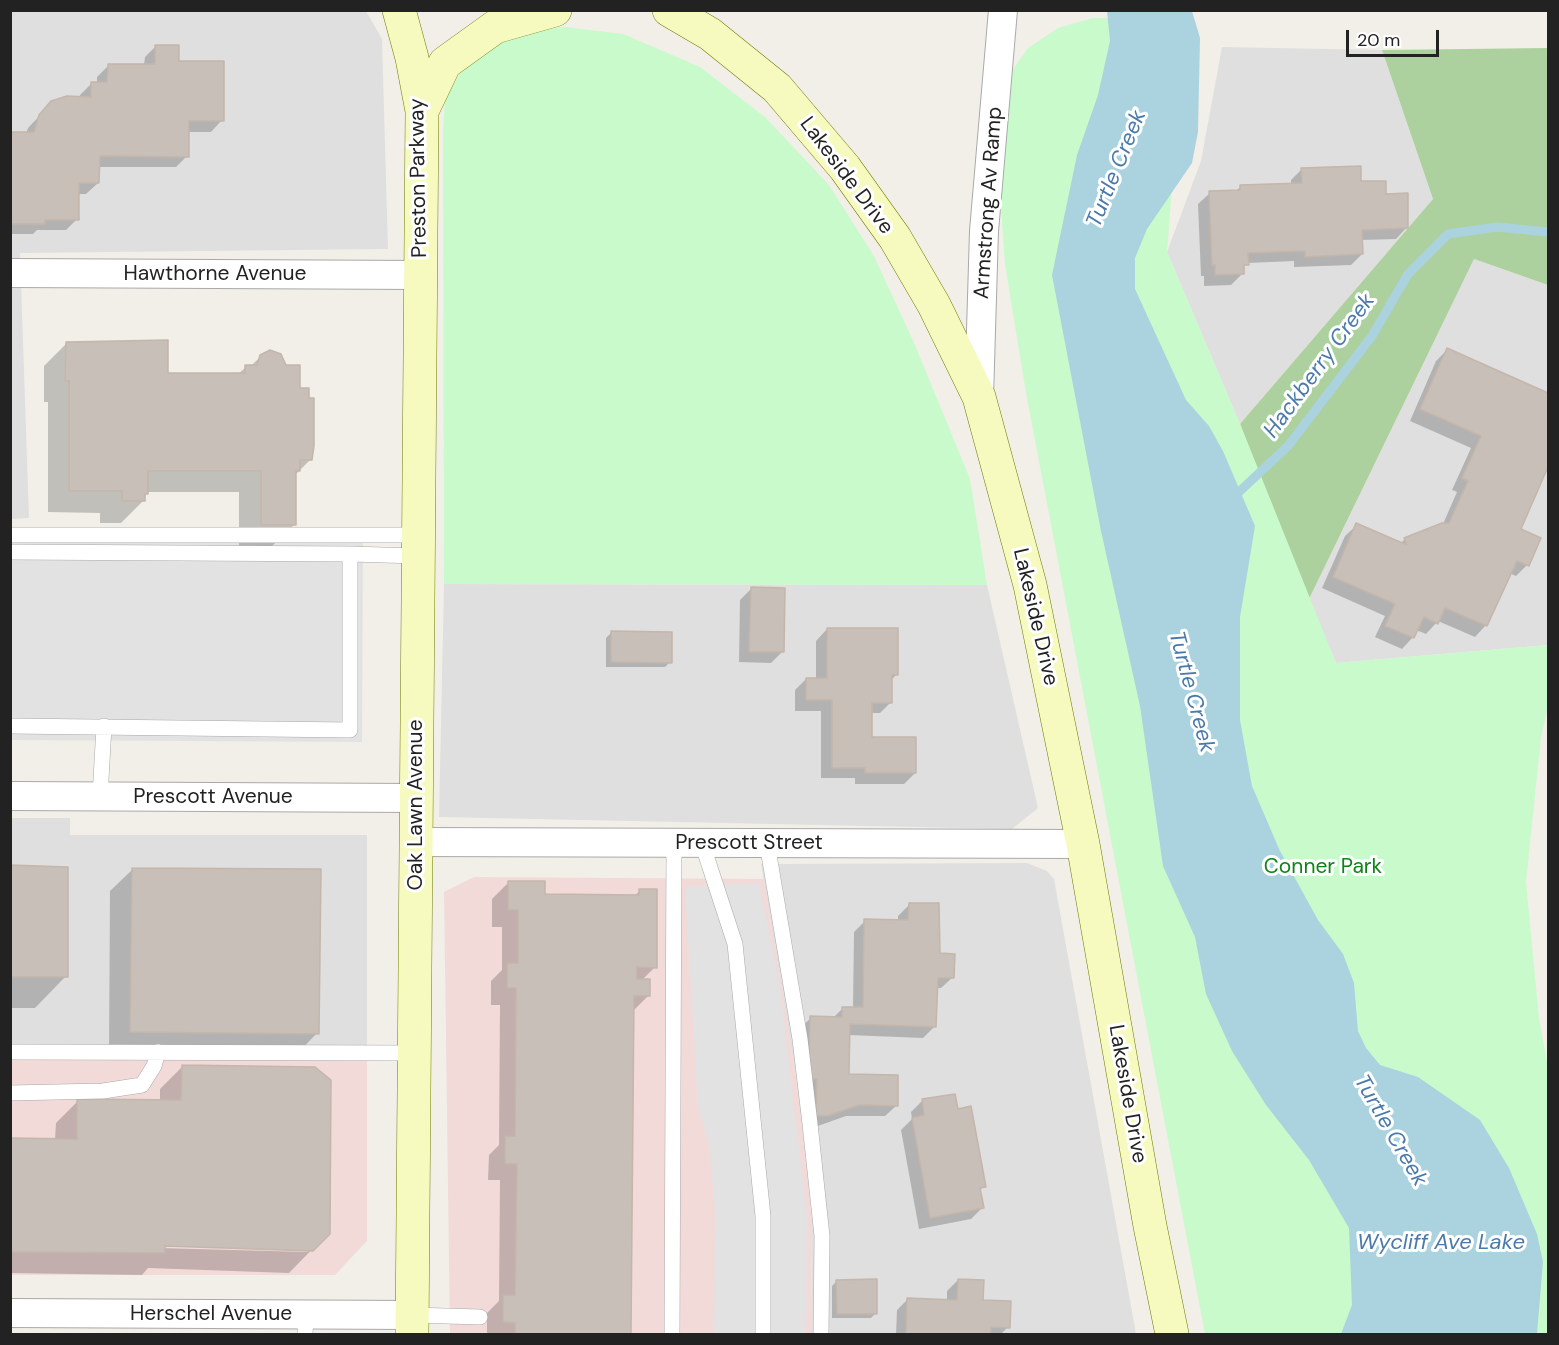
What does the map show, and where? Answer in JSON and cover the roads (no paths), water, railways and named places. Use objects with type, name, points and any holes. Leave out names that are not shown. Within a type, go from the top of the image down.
[{"type":"main road","name":"Preston Parkway","points":[[399,10],[412,58],[422,111],[420,275]]},
{"type":"main road","points":[[422,111],[445,63],[495,27],[555,10]]},
{"type":"main road","name":"Lakeside Drive","points":[[669,10],[710,34],[777,88],[845,168],[895,238],[934,305],[979,397],[1030,585],[1083,844],[1148,1215],[1172,1335]]},
{"type":"main road","name":"Oak Lawn Avenue","points":[[412,1325],[420,275]]},
{"type":"street","name":"Armstrong Av Ramp","points":[[979,397],[984,231],[1003,10]]},
{"type":"street","name":"Hawthorne Avenue","points":[[10,273],[420,275]]},
{"type":"street","name":"Prescott Avenue","points":[[10,796],[416,798]]},
{"type":"street","name":"Prescott Street","points":[[416,842],[1083,844]]},
{"type":"street","name":"Herschel Avenue","points":[[10,1313],[305,1325],[412,1325]]},
{"type":"lane","points":[[10,535],[418,546]]},
{"type":"lane","points":[[10,552],[350,554],[418,546]]},
{"type":"lane","points":[[10,726],[350,730],[350,554]]},
{"type":"lane","points":[[100,797],[104,726]]},
{"type":"lane","points":[[672,1335],[674,843]]},
{"type":"lane","points":[[702,843],[735,944],[764,1216],[763,1335]]},
{"type":"lane","points":[[767,843],[800,1039],[822,1236],[821,1335]]},
{"type":"lane","points":[[10,1052],[414,1053]]},
{"type":"lane","points":[[10,1093],[103,1091],[142,1085],[154,1066],[158,1052]]},
{"type":"lane","points":[[412,1325],[480,1317]]},
{"type":"water","name":"Wycliff Ave Lake","points":[[1107,11],[1192,11],[1200,38],[1198,132],[1192,163],[1147,229],[1135,258],[1135,289],[1186,400],[1209,426],[1223,451],[1255,526],[1240,617],[1240,720],[1252,786],[1280,851],[1318,920],[1343,954],[1354,983],[1358,1031],[1366,1048],[1380,1065],[1418,1077],[1480,1120],[1509,1168],[1537,1234],[1543,1262],[1537,1334],[1341,1334],[1352,1305],[1349,1228],[1309,1160],[1266,1105],[1232,1051],[1206,994],[1195,937],[1163,866],[1140,706],[1101,531],[1052,275],[1077,155],[1098,95],[1110,41]]},
{"type":"waterway","name":"Hackberry Creek","points":[[1230,496],[1240,491],[1288,446],[1372,336],[1408,274],[1448,234],[1497,227],[1548,232]]},
{"type":"water label","name":"Turtle Creek","points":[[1117,169]]},
{"type":"water label","name":"Turtle Creek","points":[[1191,692]]},
{"type":"water label","name":"Turtle Creek","points":[[1390,1131]]},
{"type":"park label","name":"Conner Park","points":[[1323,867]]}]
